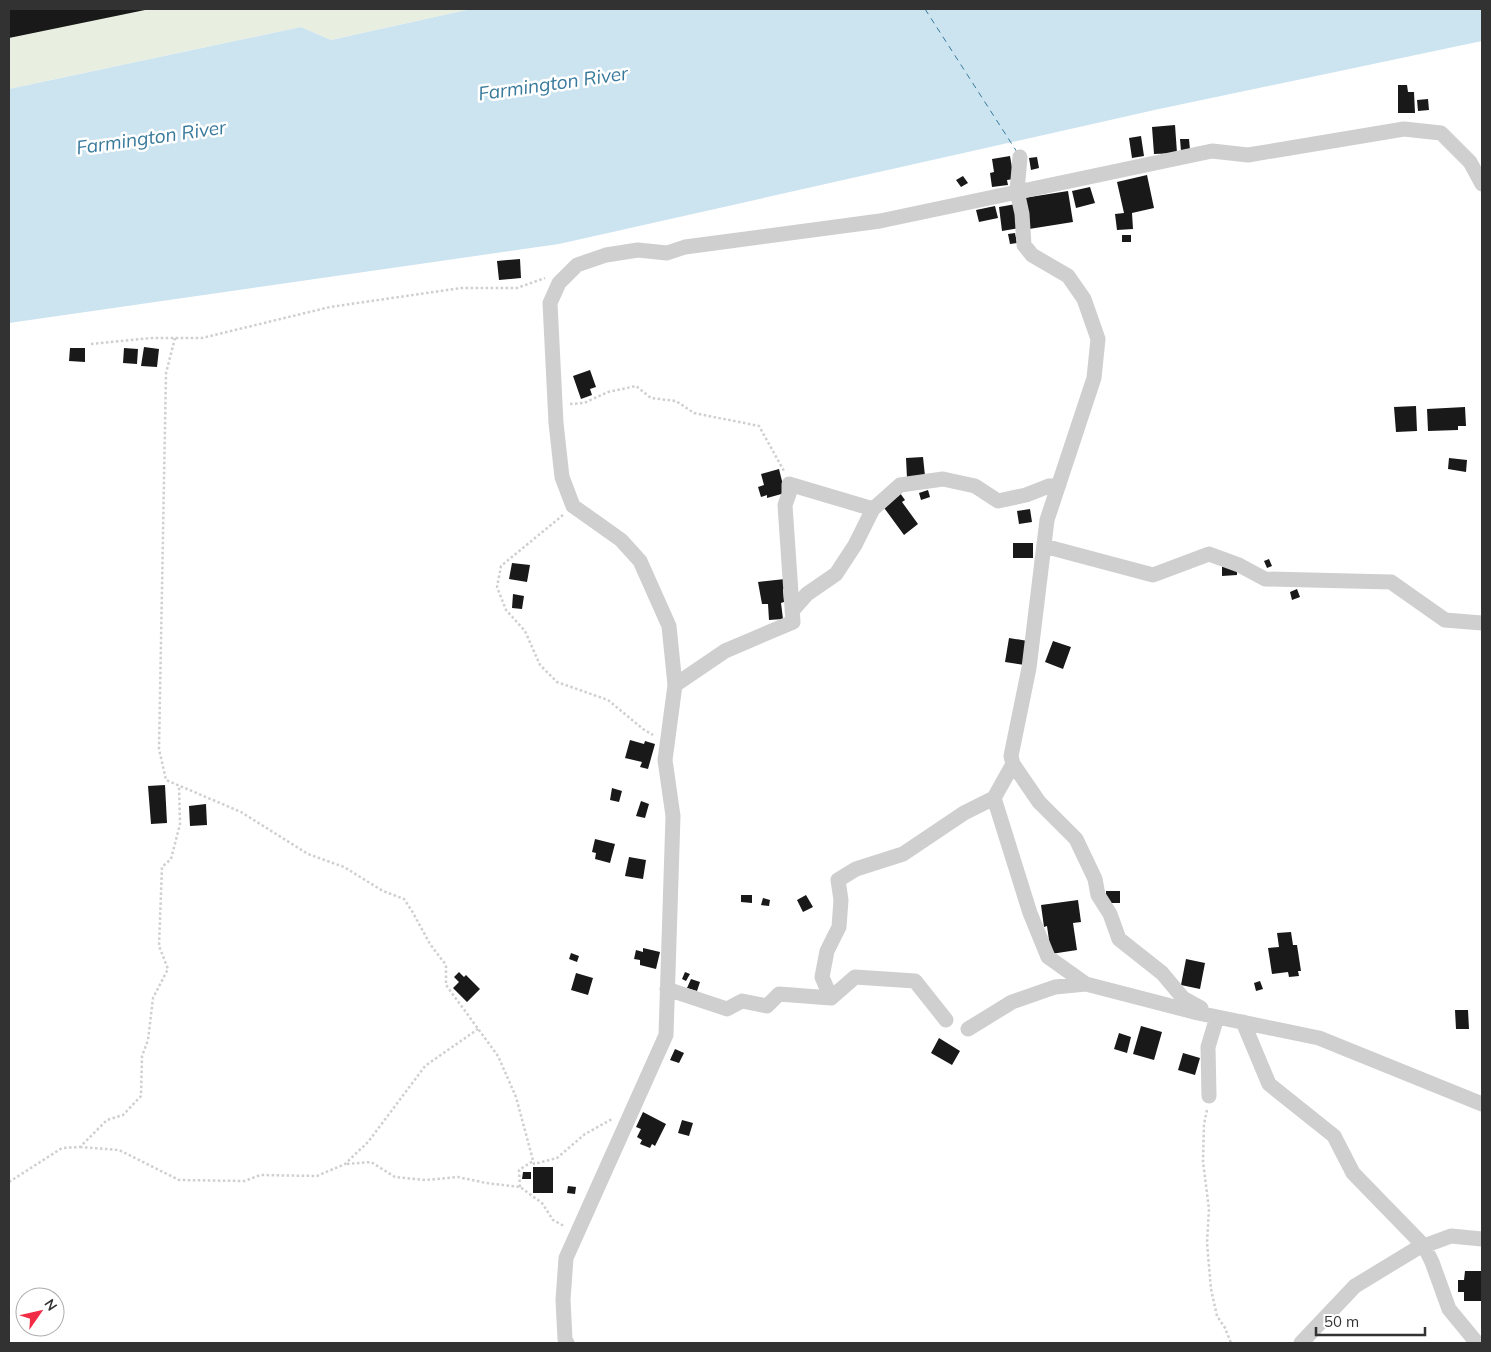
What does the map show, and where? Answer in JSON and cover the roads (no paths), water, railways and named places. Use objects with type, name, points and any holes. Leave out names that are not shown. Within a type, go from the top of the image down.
[{"type":"street","points":[[567,1343],[565,1339],[563,1300],[566,1258],[666,1035],[673,816],[664,760],[675,685],[669,626],[640,561],[621,540],[573,506],[562,477],[555,406],[550,303],[559,283],[577,265],[606,255],[638,250],[667,253],[685,247],[880,221],[1212,151],[1248,155],[1404,129],[1441,133],[1470,162],[1482,184]]},
{"type":"street","points":[[1020,157],[1017,191],[1022,214],[1024,245],[1032,255],[1068,276],[1084,299],[1098,339],[1094,378],[1047,520],[1029,668],[1011,756],[1013,764],[1039,802],[1076,839],[1095,879],[1098,895],[1110,914],[1119,939],[1162,973],[1183,998],[1214,1016]]},
{"type":"street","points":[[792,611],[807,594],[836,574],[856,545],[873,509],[900,485],[943,478],[975,486],[998,501],[1026,495],[1049,486],[1059,485]]},
{"type":"street","points":[[675,685],[725,651],[793,622],[784,504],[789,494],[789,484],[873,509]]},
{"type":"street","points":[[1044,546],[1154,575],[1209,554],[1239,565],[1265,579],[1391,582],[1445,620],[1482,623]]},
{"type":"street","points":[[831,998],[822,978],[827,951],[839,927],[841,900],[838,880],[856,869],[903,854],[964,813],[994,798],[1013,764]]},
{"type":"street","points":[[994,798],[1030,913],[1048,957],[1086,984]]},
{"type":"street","points":[[668,988],[727,1009],[742,1001],[766,1006],[779,994],[831,998],[855,977],[915,981],[946,1020]]},
{"type":"street","points":[[968,1029],[1012,1002],[1055,987],[1086,984],[1214,1016],[1319,1038],[1482,1104]]},
{"type":"street","points":[[1209,1096],[1208,1048],[1214,1016]]},
{"type":"street","points":[[1243,1022],[1269,1084],[1334,1136],[1352,1173],[1424,1246],[1432,1262],[1449,1309],[1477,1343]]},
{"type":"street","points":[[1301,1343],[1355,1286],[1416,1249],[1451,1236],[1482,1239]]},
{"type":"water","name":"Farmington River","points":[[471,9],[1482,9],[1482,41],[1159,109],[559,244],[9,323],[9,89],[301,27],[331,40]]}]
